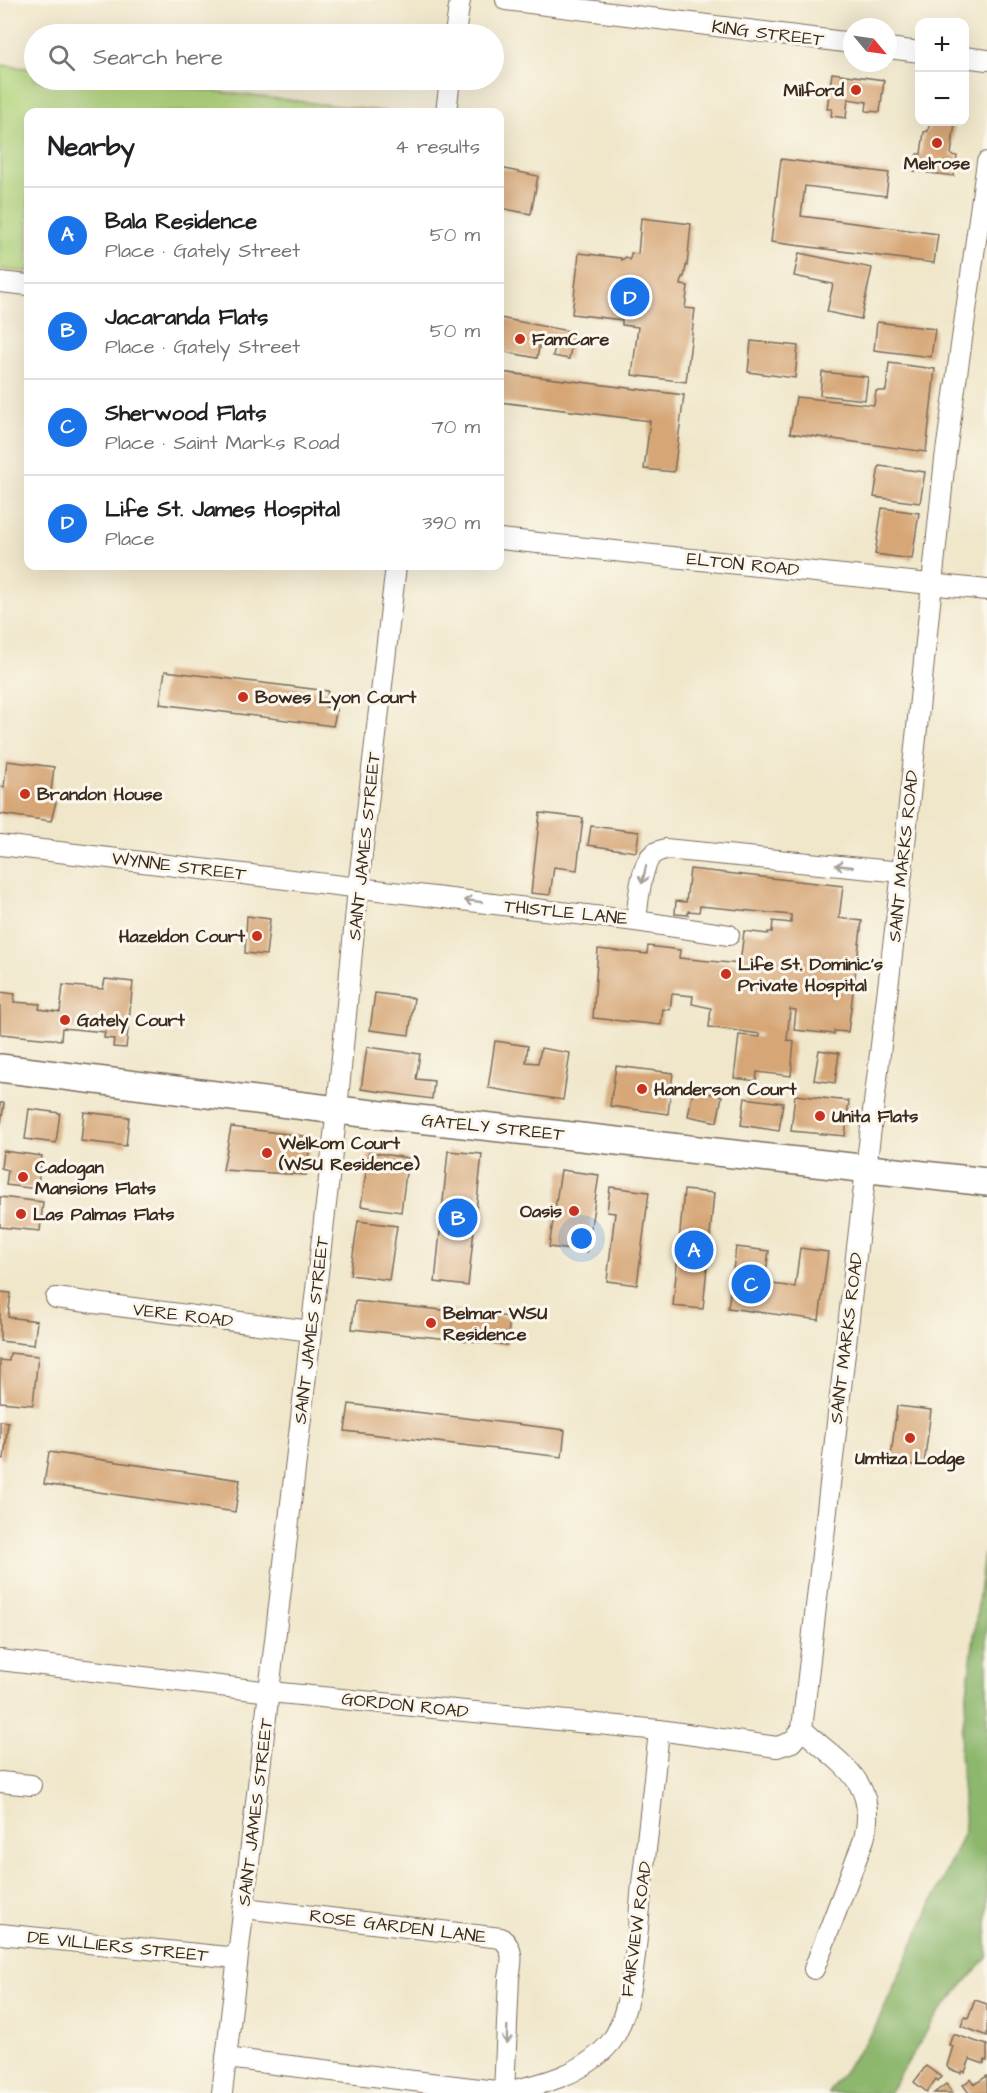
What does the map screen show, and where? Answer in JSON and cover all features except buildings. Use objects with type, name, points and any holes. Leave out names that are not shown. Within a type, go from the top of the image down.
[{"type":"street","points":[[456,24],[460,0]]},
{"type":"street","name":"KING STREET","points":[[506,0],[843,42]]},
{"type":"street","points":[[897,49],[915,51]]},
{"type":"street","points":[[969,58],[987,60]]},
{"type":"street","points":[[446,108],[449,90]]},
{"type":"street","name":"SAINT MARKS ROAD","points":[[802,1729],[902,872],[945,459],[987,162]]},
{"type":"street","points":[[0,282],[24,285]]},
{"type":"street","name":"ELTON ROAD","points":[[504,539],[987,590]]},
{"type":"street","name":"SAINT JAMES STREET","points":[[222,2093],[337,1110],[358,888],[396,570]]},
{"type":"street","name":"WYNNE STREET","points":[[0,845],[358,888]]},
{"type":"street","name":"THISTLE LANE","points":[[358,888],[636,921],[644,870],[649,857],[665,849],[902,872]]},
{"type":"street","points":[[636,921],[729,935]]},
{"type":"street","name":"GATELY STREET","points":[[0,1068],[337,1110],[987,1182]]},
{"type":"street","name":"VERE ROAD","points":[[56,1298],[311,1331]]},
{"type":"street","name":"GORDON ROAD","points":[[0,1660],[270,1692],[659,1730],[777,1747],[792,1742],[802,1729]]},
{"type":"street","points":[[802,1729],[858,1781],[868,1808],[864,1839],[814,1969]]},
{"type":"street","name":"FAIRVIEW ROAD","points":[[226,2058],[504,2092],[541,2085],[564,2076],[599,2055],[617,2033],[632,1978],[659,1730]]},
{"type":"street","points":[[0,1782],[31,1785]]},
{"type":"street","name":"ROSE GARDEN LANE","points":[[244,1908],[501,1938],[508,1943],[512,1960],[509,1978],[504,2092]]},
{"type":"street","name":"DE VILLIERS STREET","points":[[0,1934],[237,1958]]},
{"type":"green space","points":[[0,65],[24,68],[24,90],[203,90],[355,108],[24,108],[24,272],[0,269]]},
{"type":"green space","points":[[984,1554],[987,1554],[987,1957],[936,2016],[889,2093],[828,2093],[874,2030],[965,1830],[960,1750]]},
{"type":"place","name":"Milford","points":[[856,90]]},
{"type":"place","name":"Melrose","points":[[937,143]]},
{"type":"place","name":"Life St. James Hospital","points":[[630,297]]},
{"type":"place","name":"FamCare","points":[[520,339]]},
{"type":"place","name":"Bowes Lyon Court","points":[[243,697]]},
{"type":"place","name":"Brandon House","points":[[25,794]]},
{"type":"place","name":"Hazeldon Court","points":[[257,936]]},
{"type":"place","name":"Life St. Dominic's Private Hospital","points":[[726,974]]},
{"type":"place","name":"Gately Court","points":[[65,1020]]},
{"type":"place","name":"Handerson Court","points":[[642,1089]]},
{"type":"place","name":"Unita Flats","points":[[820,1116]]},
{"type":"place","name":"Welkom Court (WSU Residence)","points":[[267,1153]]},
{"type":"place","name":"Cadogan Mansions Flats","points":[[23,1177]]},
{"type":"place","name":"Oasis","points":[[574,1211]]},
{"type":"place","name":"Las Palmas Flats","points":[[21,1214]]},
{"type":"place","name":"Jacaranda Flats","points":[[458,1218]]},
{"type":"place","name":"Bala Residence","points":[[694,1250]]},
{"type":"place","name":"Sherwood Flats","points":[[751,1284]]},
{"type":"place","name":"Belmar WSU Residence","points":[[431,1323]]},
{"type":"place","name":"Umtiza Lodge","points":[[910,1438]]}]
